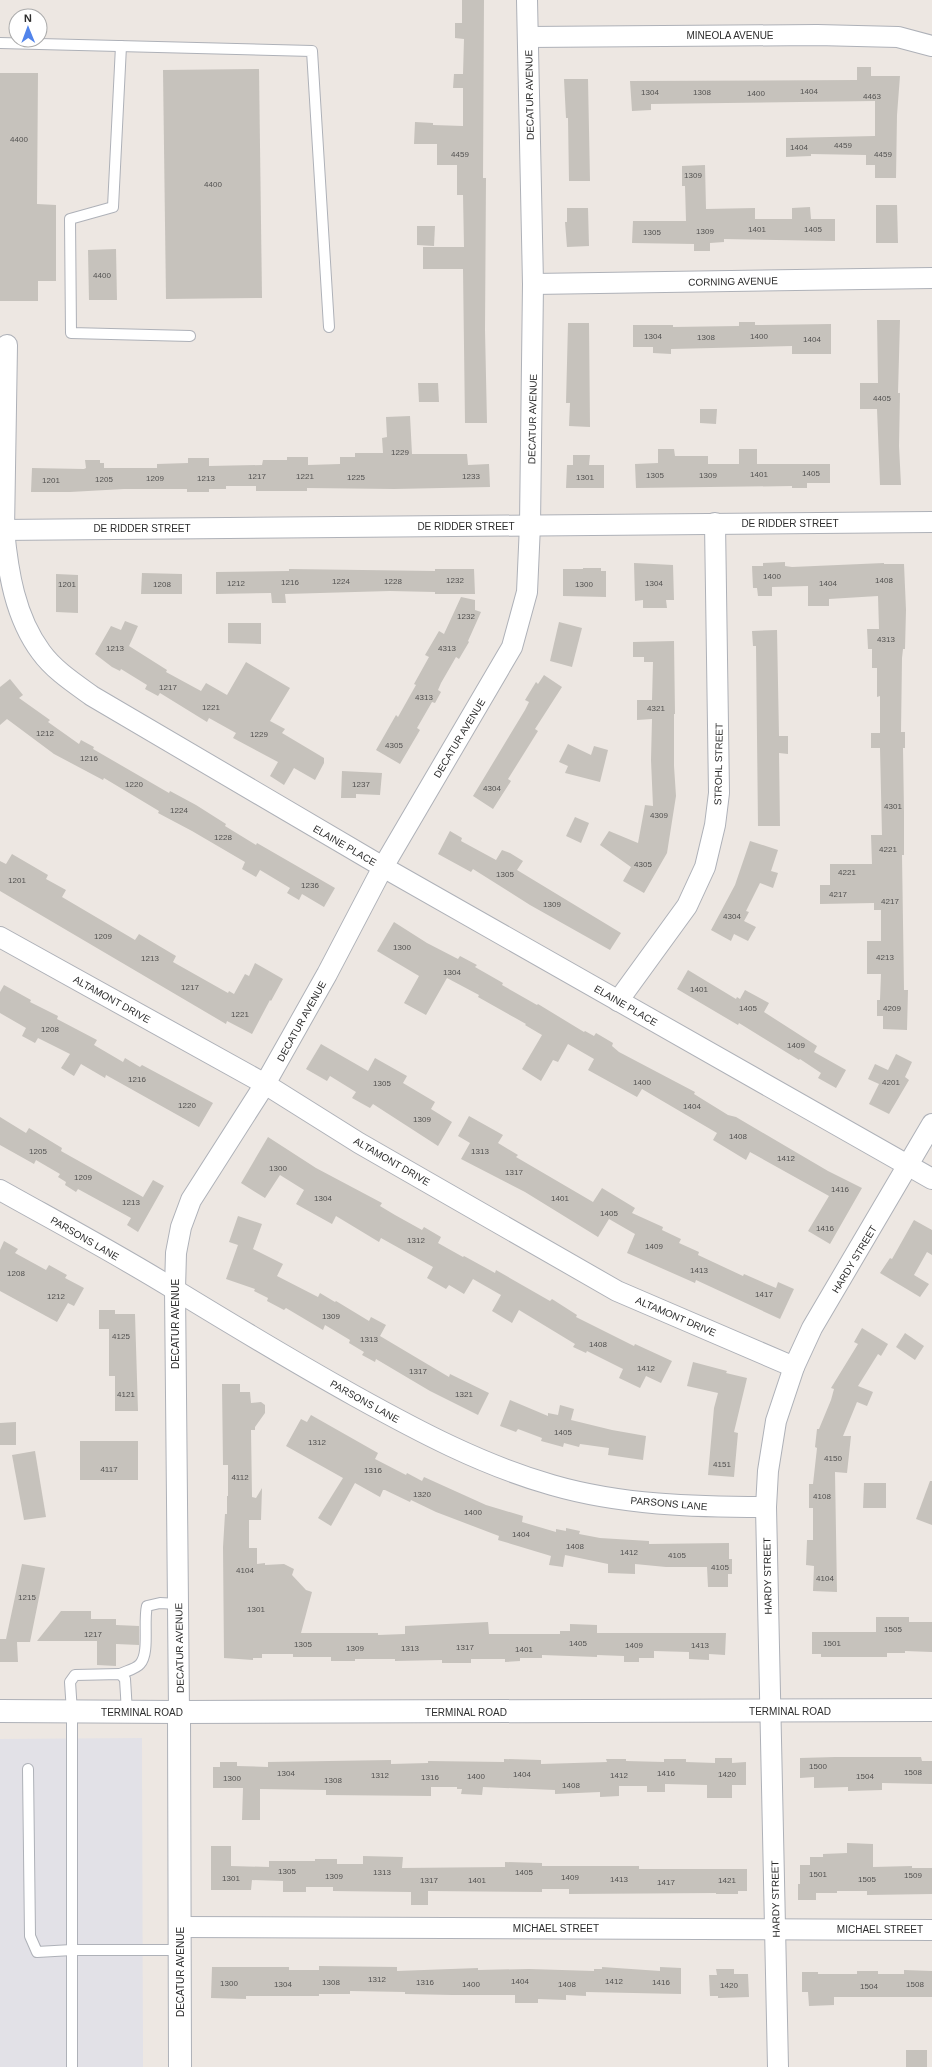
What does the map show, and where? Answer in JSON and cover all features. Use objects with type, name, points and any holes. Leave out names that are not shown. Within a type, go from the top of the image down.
[{"type":"main road","name":"TERMINAL ROAD","points":[[0,1711],[932,1710]]},
{"type":"main road","name":"DECATUR AVENUE","points":[[179,1712],[180,2067]]},
{"type":"street","name":"DECATUR AVENUE","points":[[179,1712],[175,1289],[176,1253],[181,1227],[191,1200],[265,1084],[327,974],[383,867],[512,647],[527,592],[530,525],[533,284],[527,0]]},
{"type":"street","name":"MINEOLA AVENUE","points":[[528,37],[809,35],[891,36],[932,46]]},
{"type":"street","name":"CORNING AVENUE","points":[[533,284],[932,278]]},
{"type":"street","name":"ELAINE PLACE","points":[[7,345],[2,530],[14,596],[25,626],[41,652],[59,672],[92,696],[383,867],[932,1179]]},
{"type":"street","name":"DE RIDDER STREET","points":[[2,530],[932,522]]},
{"type":"street","name":"STROHL STREET","points":[[618,1001],[687,906],[705,867],[715,825],[719,793],[715,523]]},
{"type":"street","name":"ALTAMONT DRIVE","points":[[0,937],[265,1084],[359,1143],[617,1291],[794,1366]]},
{"type":"street","name":"HARDY STREET","points":[[778,2067],[766,1507],[768,1471],[776,1421],[794,1366],[812,1328],[909,1166],[932,1124]]},
{"type":"street","name":"PARSONS LANE","points":[[0,1190],[175,1289],[267,1347],[405,1424],[488,1464],[553,1485],[616,1499],[697,1507],[766,1507]]},
{"type":"street","name":"MICHAEL STREET","points":[[180,1927],[932,1930]]},
{"type":"lane","points":[[0,43],[312,51],[329,327]]},
{"type":"lane","points":[[121,46],[113,207],[70,219],[71,333],[190,336]]},
{"type":"lane","points":[[72,2067],[72,1712],[70,1682],[75,1675],[120,1674],[139,1665],[145,1656],[144,1617],[148,1606],[160,1603],[178,1604]]},
{"type":"lane","points":[[120,1674],[125,1679],[127,1712]]},
{"type":"lane","points":[[28,1769],[30,1936],[37,1952],[72,1950],[180,1950]]},
{"type":"shaded area","points":[[142,1738],[143,2067],[0,2067],[0,1739]]},
{"type":"building","points":[[462,0],[484,0],[483,178],[486,178],[485,330],[487,423],[465,423],[463,269],[423,269],[423,247],[464,247],[463,195],[457,195],[457,165],[437,165],[437,144],[414,144],[415,122],[433,123],[433,125],[463,126],[463,88],[453,88],[454,74],[463,74],[464,39],[455,38],[455,23],[462,23]]},
{"type":"building","points":[[857,67],[871,67],[871,76],[900,76],[897,115],[896,178],[875,178],[875,165],[866,165],[866,155],[811,154],[811,156],[786,157],[786,138],[875,136],[875,101],[651,104],[651,110],[632,111],[630,81],[857,80]]},
{"type":"building","points":[[259,69],[262,298],[166,299],[163,70]]},
{"type":"building","points":[[0,73],[38,73],[37,204],[56,205],[56,281],[38,281],[38,301],[0,301]]},
{"type":"building","points":[[564,79],[588,79],[590,181],[569,181],[568,118],[566,118]]},
{"type":"building","points":[[705,165],[706,209],[755,208],[755,219],[792,219],[792,208],[810,207],[811,219],[835,219],[835,241],[724,239],[724,242],[710,243],[710,251],[694,251],[694,244],[632,243],[633,221],[686,221],[685,186],[682,186],[682,166]]},
{"type":"building","points":[[876,205],[897,205],[898,243],[876,243]]},
{"type":"building","points":[[567,208],[588,208],[589,246],[567,247],[565,222],[567,222]]},
{"type":"building","points":[[417,226],[435,226],[434,246],[417,245]]},
{"type":"building","points":[[116,249],[117,300],[89,300],[88,250]]},
{"type":"building","points":[[877,320],[900,320],[898,393],[900,393],[899,446],[901,485],[880,485],[877,409],[860,409],[860,383],[878,383]]},
{"type":"building","points":[[739,322],[755,322],[755,325],[831,324],[831,354],[792,354],[792,346],[671,349],[671,354],[653,353],[653,347],[633,347],[633,325],[673,325],[673,327],[739,326]]},
{"type":"building","points":[[568,323],[589,323],[590,427],[569,426],[570,403],[566,403]]},
{"type":"building","points":[[418,383],[438,383],[439,402],[419,402]]},
{"type":"building","points":[[700,409],[717,409],[716,424],[700,423]]},
{"type":"building","points":[[410,416],[412,454],[467,454],[468,465],[489,464],[490,487],[394,489],[307,488],[307,491],[256,491],[256,486],[226,486],[226,489],[209,489],[209,492],[187,492],[187,489],[124,489],[70,492],[31,492],[32,468],[84,469],[86,468],[85,460],[100,460],[100,463],[104,463],[104,468],[157,468],[157,464],[188,463],[188,458],[209,458],[209,466],[262,465],[263,460],[287,460],[287,457],[308,457],[308,465],[340,464],[340,457],[355,457],[355,453],[383,453],[382,438],[387,437],[386,417]]},
{"type":"building","points":[[658,449],[674,449],[675,456],[708,456],[708,464],[739,464],[739,449],[757,449],[757,464],[830,464],[830,483],[807,483],[807,488],[792,488],[792,486],[636,488],[635,464],[658,463]]},
{"type":"building","points":[[573,455],[590,455],[589,465],[604,465],[604,488],[566,488],[567,465],[573,465]]},
{"type":"building","points":[[785,562],[785,566],[792,567],[884,563],[904,564],[906,610],[905,649],[903,649],[902,658],[901,732],[905,732],[905,748],[903,748],[904,855],[902,855],[904,990],[908,990],[907,1030],[883,1029],[883,1016],[877,1016],[877,1000],[880,1000],[881,974],[867,974],[867,941],[881,941],[881,910],[874,910],[874,903],[820,904],[820,885],[830,885],[830,864],[872,864],[871,835],[882,835],[880,748],[871,748],[871,733],[880,733],[880,696],[877,697],[877,668],[872,668],[872,649],[868,649],[867,629],[879,629],[878,596],[829,599],[829,606],[808,606],[808,586],[772,587],[772,596],[758,596],[757,588],[753,588],[752,566],[763,566],[763,563]]},
{"type":"building","points":[[634,563],[673,565],[674,600],[666,600],[667,608],[643,608],[643,600],[635,601]]},
{"type":"building","points":[[601,568],[601,571],[606,571],[606,597],[563,596],[563,569]]},
{"type":"building","points":[[289,569],[435,571],[435,569],[474,569],[475,594],[435,594],[435,592],[390,591],[285,594],[286,603],[272,603],[271,593],[216,594],[216,572],[289,571]]},
{"type":"building","points":[[142,573],[182,574],[182,594],[141,594]]},
{"type":"building","points":[[56,574],[78,575],[78,613],[56,612]]},
{"type":"building","points":[[461,597],[475,600],[475,610],[481,612],[468,641],[469,642],[459,659],[456,657],[441,683],[438,690],[441,692],[435,703],[432,702],[417,728],[420,730],[400,764],[376,750],[396,715],[398,717],[416,685],[414,684],[429,657],[425,655],[439,631],[444,634]]},
{"type":"building","points":[[125,621],[138,626],[129,646],[167,670],[166,672],[201,691],[206,683],[227,695],[246,662],[290,688],[270,721],[285,729],[282,733],[324,758],[324,763],[315,780],[294,768],[284,785],[270,776],[278,762],[233,738],[236,733],[209,718],[207,722],[160,693],[158,696],[145,689],[147,685],[121,669],[120,671],[112,667],[95,654],[111,626],[121,630]]},
{"type":"building","points":[[559,622],[582,628],[572,667],[550,661]]},
{"type":"building","points":[[228,623],[261,623],[261,644],[228,643]]},
{"type":"building","points":[[777,630],[779,736],[788,736],[788,754],[779,753],[780,826],[758,826],[756,646],[753,646],[752,631]]},
{"type":"building","points":[[674,641],[674,766],[676,796],[667,853],[644,893],[623,881],[631,867],[600,845],[609,831],[638,843],[645,805],[653,806],[651,760],[652,719],[637,720],[637,700],[652,700],[653,662],[644,662],[644,657],[633,657],[633,642]]},
{"type":"building","points":[[544,675],[562,687],[535,729],[538,731],[508,779],[511,781],[493,809],[473,796],[525,710],[529,702],[525,700],[536,682],[538,684]]},
{"type":"building","points":[[10,679],[23,695],[19,698],[50,720],[48,722],[79,744],[81,740],[94,747],[93,749],[169,793],[170,791],[196,805],[226,824],[225,826],[256,845],[257,843],[335,888],[324,907],[302,894],[299,900],[287,893],[290,888],[260,870],[256,877],[242,869],[245,862],[158,813],[159,811],[104,778],[103,780],[54,754],[7,719],[0,725],[0,687]]},
{"type":"building","points":[[568,744],[591,755],[594,746],[608,750],[600,782],[565,773],[568,766],[559,762]]},
{"type":"building","points":[[342,771],[382,773],[380,795],[356,794],[356,798],[341,798]]},
{"type":"building","points":[[575,817],[589,823],[581,843],[566,836]]},
{"type":"building","points":[[450,831],[462,838],[461,841],[496,860],[502,850],[510,853],[523,861],[517,870],[621,933],[610,950],[530,905],[473,869],[471,872],[438,854]]},
{"type":"building","points":[[750,841],[778,850],[771,871],[778,873],[773,888],[760,883],[746,911],[749,912],[744,921],[756,927],[748,941],[734,934],[731,941],[711,930],[735,885]]},
{"type":"building","points":[[12,854],[48,875],[46,879],[66,890],[62,897],[135,940],[139,934],[176,956],[173,962],[228,993],[229,991],[234,994],[245,974],[249,976],[255,963],[283,979],[252,1034],[227,1021],[226,1024],[0,891],[0,861],[6,864]]},
{"type":"building","points":[[394,922],[427,943],[458,959],[460,956],[477,965],[475,967],[503,983],[502,985],[537,1005],[538,1004],[584,1032],[585,1031],[594,1036],[596,1033],[613,1043],[612,1046],[619,1052],[695,1092],[694,1094],[728,1115],[736,1117],[828,1171],[862,1188],[830,1244],[808,1231],[829,1196],[750,1152],[746,1160],[713,1140],[717,1133],[642,1089],[637,1097],[588,1070],[594,1059],[568,1044],[558,1062],[553,1060],[541,1081],[522,1069],[542,1035],[525,1025],[526,1024],[478,997],[479,995],[447,978],[426,1015],[404,1003],[419,976],[377,951]]},
{"type":"building","points":[[688,970],[736,999],[737,997],[740,999],[745,990],[769,1003],[764,1012],[817,1046],[814,1052],[846,1070],[836,1088],[818,1078],[821,1073],[800,1059],[799,1060],[739,1023],[738,1025],[677,989]]},
{"type":"building","points":[[4,985],[31,1000],[30,1002],[58,1016],[57,1019],[97,1040],[94,1045],[123,1062],[125,1058],[140,1067],[142,1065],[213,1103],[199,1127],[106,1075],[105,1078],[81,1064],[74,1076],[61,1068],[70,1054],[38,1038],[35,1043],[22,1036],[26,1028],[0,1013],[0,992]]},
{"type":"building","points":[[321,1044],[368,1071],[375,1058],[407,1076],[403,1083],[435,1102],[431,1109],[452,1122],[438,1146],[373,1104],[370,1108],[352,1098],[356,1092],[330,1076],[327,1081],[306,1069]]},
{"type":"building","points":[[896,1054],[912,1062],[905,1077],[909,1080],[889,1114],[869,1104],[879,1084],[868,1079],[875,1064],[888,1070]]},
{"type":"building","points":[[469,1116],[503,1135],[498,1143],[518,1155],[516,1157],[593,1202],[602,1188],[635,1208],[632,1213],[663,1227],[662,1230],[681,1239],[679,1243],[699,1252],[698,1255],[743,1276],[744,1274],[776,1288],[778,1282],[794,1289],[780,1319],[696,1280],[695,1283],[627,1253],[635,1234],[609,1219],[598,1237],[525,1192],[461,1159],[470,1143],[458,1136]]},
{"type":"building","points":[[0,1117],[26,1133],[29,1128],[62,1148],[61,1151],[143,1197],[153,1180],[164,1186],[138,1232],[127,1225],[131,1218],[78,1189],[76,1192],[65,1185],[66,1182],[58,1177],[60,1174],[36,1160],[34,1164],[0,1145]]},
{"type":"building","points":[[268,1137],[316,1168],[382,1203],[380,1206],[395,1215],[422,1230],[424,1227],[441,1237],[438,1243],[463,1257],[464,1256],[495,1273],[496,1270],[550,1301],[552,1299],[577,1315],[576,1317],[634,1346],[635,1344],[672,1361],[661,1383],[646,1376],[640,1388],[619,1378],[623,1369],[587,1351],[586,1353],[573,1347],[575,1344],[519,1310],[512,1323],[492,1311],[501,1295],[473,1279],[464,1294],[449,1285],[446,1289],[427,1278],[433,1267],[381,1238],[379,1242],[336,1216],[332,1224],[296,1204],[304,1190],[280,1175],[265,1198],[241,1183]]},
{"type":"building","points":[[238,1216],[262,1224],[253,1249],[283,1264],[277,1276],[318,1297],[320,1293],[369,1321],[371,1317],[386,1325],[380,1336],[449,1377],[450,1374],[489,1393],[478,1415],[430,1391],[376,1359],[375,1362],[362,1355],[364,1352],[349,1343],[350,1340],[325,1325],[323,1330],[286,1308],[284,1310],[267,1301],[268,1298],[254,1291],[255,1289],[226,1279],[238,1245],[229,1242]]},
{"type":"building","points":[[914,1220],[932,1230],[932,1255],[927,1252],[914,1275],[929,1284],[920,1297],[880,1273],[890,1258],[892,1259]]},
{"type":"building","points":[[4,1241],[18,1249],[15,1253],[46,1270],[49,1265],[67,1275],[65,1278],[84,1288],[74,1306],[68,1303],[57,1322],[0,1291],[0,1250]]},
{"type":"building","points":[[99,1310],[115,1310],[115,1314],[135,1314],[138,1411],[115,1411],[115,1376],[109,1376],[109,1329],[99,1329]]},
{"type":"building","points":[[862,1328],[888,1344],[881,1356],[878,1354],[858,1386],[873,1392],[867,1406],[857,1402],[843,1436],[851,1436],[847,1473],[835,1472],[837,1592],[813,1591],[814,1566],[806,1565],[807,1540],[813,1540],[813,1508],[809,1508],[809,1484],[813,1484],[817,1448],[815,1447],[817,1429],[819,1429],[831,1400],[834,1389],[831,1388],[858,1344],[854,1342]]},
{"type":"building","points":[[905,1333],[924,1346],[915,1360],[896,1347]]},
{"type":"building","points":[[693,1362],[747,1378],[734,1432],[738,1433],[734,1477],[708,1475],[714,1408],[718,1393],[687,1386]]},
{"type":"building","points":[[222,1384],[240,1384],[240,1392],[250,1392],[251,1403],[261,1402],[265,1405],[265,1413],[255,1427],[255,1430],[251,1430],[252,1497],[256,1498],[262,1488],[261,1520],[249,1520],[249,1548],[257,1548],[257,1564],[284,1564],[294,1569],[292,1575],[306,1590],[312,1592],[301,1633],[378,1633],[378,1635],[405,1634],[405,1626],[488,1622],[489,1634],[560,1634],[560,1631],[570,1631],[570,1624],[597,1625],[597,1633],[726,1633],[725,1655],[709,1654],[709,1660],[689,1659],[689,1652],[654,1651],[654,1658],[639,1658],[639,1662],[624,1662],[624,1656],[597,1655],[597,1657],[542,1655],[542,1658],[520,1658],[520,1661],[505,1662],[505,1659],[471,1659],[471,1663],[442,1663],[442,1660],[395,1661],[395,1659],[355,1659],[355,1661],[331,1661],[331,1657],[293,1657],[293,1654],[262,1654],[262,1658],[253,1658],[253,1660],[224,1658],[223,1547],[225,1514],[227,1514],[228,1465],[223,1465]]},
{"type":"building","points":[[510,1400],[548,1416],[548,1413],[558,1415],[560,1405],[574,1409],[571,1420],[612,1430],[646,1436],[643,1460],[608,1455],[609,1448],[580,1444],[579,1447],[564,1443],[563,1447],[541,1441],[542,1438],[518,1429],[516,1432],[500,1426]]},
{"type":"building","points":[[311,1415],[378,1453],[375,1459],[406,1475],[407,1473],[422,1481],[424,1477],[486,1505],[523,1516],[522,1522],[556,1532],[556,1529],[566,1531],[566,1528],[580,1531],[579,1534],[600,1538],[649,1541],[649,1544],[729,1543],[729,1559],[732,1559],[732,1574],[728,1574],[728,1587],[708,1587],[707,1567],[666,1567],[635,1564],[635,1574],[608,1573],[608,1564],[565,1555],[563,1567],[549,1565],[551,1556],[498,1540],[499,1536],[436,1512],[411,1500],[410,1502],[385,1490],[383,1490],[380,1497],[355,1483],[331,1526],[318,1518],[343,1478],[286,1446],[301,1419],[307,1422]]},
{"type":"building","points":[[16,1422],[16,1445],[0,1445],[0,1423]]},
{"type":"building","points":[[80,1441],[138,1441],[138,1480],[80,1480]]},
{"type":"building","points":[[35,1451],[46,1517],[24,1520],[12,1455]]},
{"type":"building","points":[[930,1481],[932,1481],[932,1525],[916,1519]]},
{"type":"building","points":[[864,1483],[886,1483],[886,1508],[863,1508]]},
{"type":"building","points":[[22,1564],[45,1568],[30,1642],[17,1642],[18,1662],[0,1662],[0,1639],[6,1639]]},
{"type":"building","points":[[61,1611],[91,1611],[91,1619],[116,1619],[116,1625],[139,1626],[139,1645],[116,1644],[116,1666],[97,1665],[97,1641],[37,1641]]},
{"type":"building","points":[[876,1617],[909,1617],[909,1622],[932,1622],[932,1652],[905,1651],[905,1653],[887,1653],[887,1657],[821,1657],[821,1654],[812,1654],[812,1632],[876,1632]]},
{"type":"building","points":[[921,1757],[922,1761],[932,1761],[932,1784],[882,1783],[882,1790],[848,1791],[848,1787],[814,1788],[814,1777],[800,1778],[800,1758]]},
{"type":"building","points":[[715,1758],[732,1758],[732,1763],[746,1762],[746,1785],[732,1785],[732,1798],[707,1798],[707,1785],[665,1784],[665,1792],[647,1792],[647,1786],[619,1786],[619,1796],[600,1797],[600,1792],[555,1794],[555,1790],[483,1787],[482,1795],[461,1794],[462,1789],[457,1789],[457,1787],[431,1787],[431,1796],[326,1795],[326,1790],[260,1789],[260,1820],[242,1820],[243,1788],[213,1788],[213,1767],[220,1767],[220,1762],[237,1762],[237,1766],[268,1767],[268,1762],[391,1760],[391,1764],[428,1763],[428,1761],[504,1762],[504,1759],[541,1760],[541,1764],[607,1762],[606,1759],[664,1762],[664,1759],[686,1759],[686,1762],[715,1763]]},
{"type":"building","points":[[847,1843],[873,1844],[873,1867],[912,1866],[912,1868],[932,1868],[932,1894],[867,1895],[867,1891],[837,1891],[837,1893],[816,1893],[816,1900],[798,1900],[800,1865],[810,1865],[810,1857],[823,1857],[823,1854],[847,1853]]},
{"type":"building","points":[[211,1846],[231,1846],[231,1866],[269,1867],[269,1861],[315,1861],[315,1859],[337,1859],[337,1864],[363,1864],[363,1856],[403,1857],[402,1868],[505,1867],[505,1862],[542,1863],[542,1866],[639,1866],[639,1869],[747,1869],[747,1891],[738,1891],[738,1894],[569,1894],[569,1889],[542,1889],[542,1892],[428,1891],[428,1905],[411,1905],[411,1892],[333,1891],[333,1887],[306,1887],[306,1892],[283,1892],[283,1881],[252,1880],[251,1890],[211,1890]]},
{"type":"building","points":[[319,1966],[397,1967],[397,1971],[478,1968],[478,1970],[529,1969],[594,1971],[594,1969],[602,1969],[602,1967],[660,1971],[660,1967],[681,1968],[681,1994],[586,1992],[586,1996],[566,1995],[566,2000],[538,1999],[538,2003],[515,2003],[515,1995],[405,1994],[405,1992],[350,1991],[350,1994],[319,1994],[319,1996],[246,1996],[246,1999],[211,1998],[212,1967],[289,1967],[289,1970],[319,1970]]},
{"type":"building","points":[[716,1969],[734,1969],[734,1974],[748,1974],[749,1997],[718,1998],[718,1996],[710,1996],[709,1975],[717,1975]]},
{"type":"building","points":[[904,1970],[932,1971],[932,1997],[834,1997],[834,2005],[809,2006],[808,1992],[802,1992],[802,1972],[818,1972],[818,1974],[857,1974],[857,1971],[878,1971],[878,1974],[904,1974]]},
{"type":"building","points":[[906,2050],[927,2050],[927,2067],[906,2067]]}]
